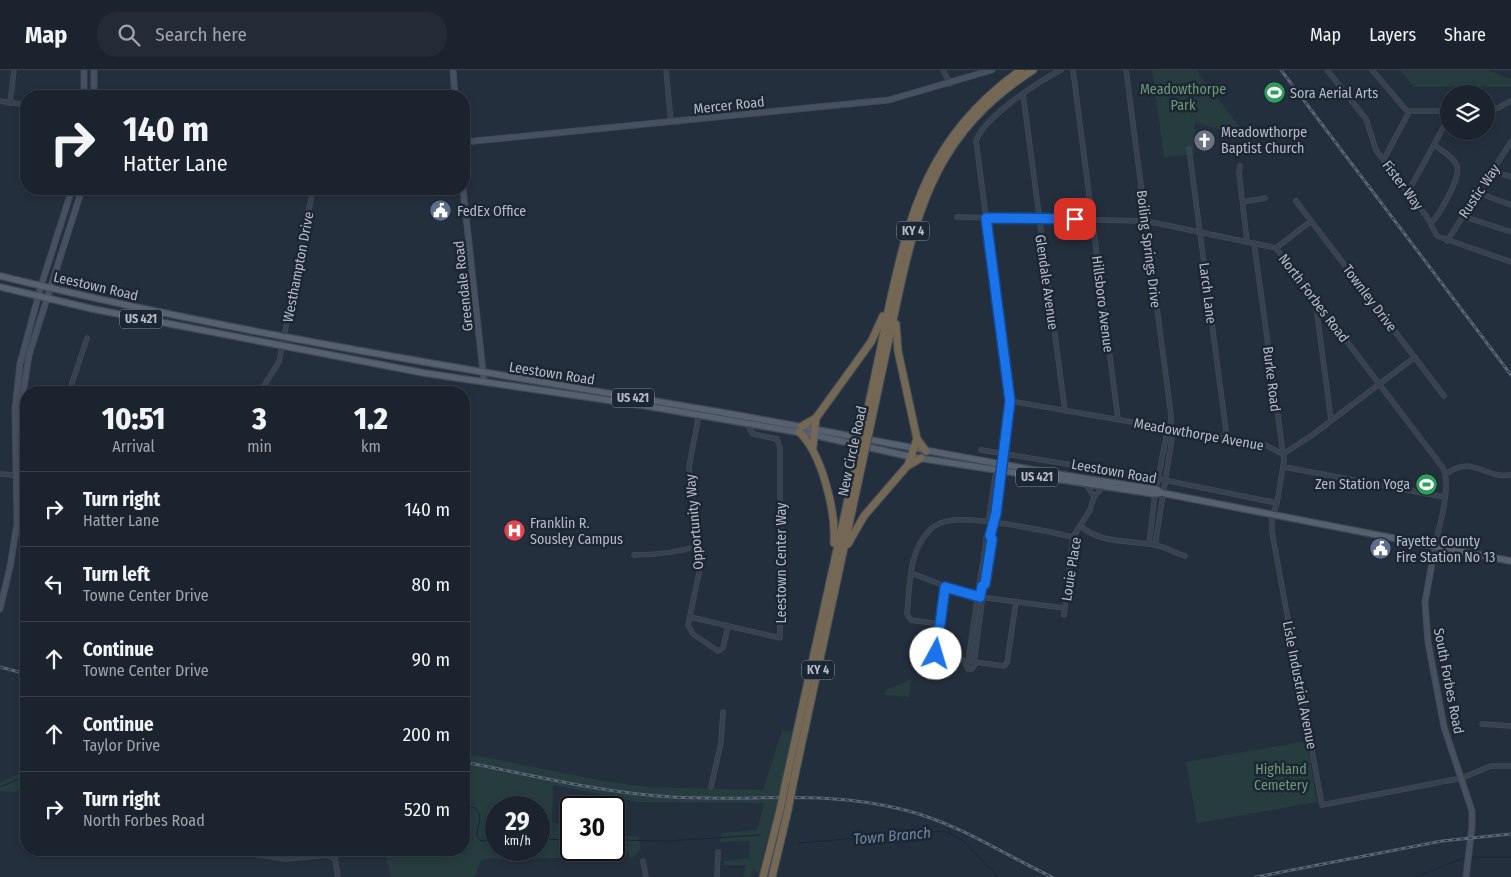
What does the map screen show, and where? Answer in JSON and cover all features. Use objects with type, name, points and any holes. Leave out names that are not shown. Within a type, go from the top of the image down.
[{"type":"highway","name":"New Circle Road","points":[[772,877],[784,810],[785,786],[833,563],[866,432],[912,214],[940,154],[979,104],[1021,70]]},
{"type":"highway","name":"New Circle Road","points":[[897,285],[916,220],[928,188],[944,159],[963,133],[987,106],[1033,70]]},
{"type":"highway","points":[[833,563],[834,521],[813,448],[800,429],[816,418],[876,335],[897,285]]},
{"type":"highway","points":[[843,556],[864,516],[904,469],[913,453],[916,439],[897,345],[897,285]]},
{"type":"highway","points":[[813,448],[816,418]]},
{"type":"highway","points":[[916,439],[926,452]]},
{"type":"highway","name":"New Circle Road","points":[[763,877],[793,784],[843,556],[861,454]]},
{"type":"highway","points":[[904,469],[921,458]]},
{"type":"main road","name":"Leestown Road","points":[[0,276],[126,307],[424,372],[564,391],[750,420],[913,453],[926,452],[1273,513],[1435,547]]},
{"type":"main road","name":"Leestown Road","points":[[0,287],[39,294],[101,311],[482,374],[564,391]]},
{"type":"main road","name":"Leestown Road","points":[[913,453],[921,458],[1000,472],[1158,492]]},
{"type":"main road","name":"US 421","points":[[1435,547],[1511,561]]},
{"type":"street","points":[[10,103],[14,70]]},
{"type":"street","points":[[84,70],[84,90]]},
{"type":"street","points":[[94,70],[94,90]]},
{"type":"street","points":[[452,70],[454,90]]},
{"type":"street","points":[[666,70],[671,122]]},
{"type":"street","points":[[943,70],[950,84]]},
{"type":"street","name":"Mercer Road","points":[[470,141],[889,100],[950,84],[992,70]]},
{"type":"street","points":[[980,597],[982,602],[975,663],[972,669],[968,669],[966,662],[977,601],[980,597],[982,586],[979,584],[992,539],[990,536],[996,513],[1010,401],[976,141],[988,125],[1023,94],[1061,70]]},
{"type":"street","name":"Hillsboro Avenue","points":[[1073,70],[1118,419]]},
{"type":"street","name":"Boiling Springs Drive","points":[[1126,70],[1173,434],[1164,480],[1158,492]]},
{"type":"street","name":"Fister Way","points":[[1327,70],[1366,119],[1372,143],[1430,223],[1436,236],[1511,262]]},
{"type":"street","points":[[1372,70],[1398,103],[1409,112],[1440,111]]},
{"type":"street","name":"Glendale Avenue","points":[[1023,94],[1065,411]]},
{"type":"street","points":[[0,101],[20,104]]},
{"type":"street","points":[[1495,108],[1511,101]]},
{"type":"street","points":[[1384,159],[1409,112]]},
{"type":"street","points":[[1408,192],[1440,134]]},
{"type":"street","name":"Rustic Way","points":[[1447,240],[1509,148],[1511,142]]},
{"type":"street","points":[[1430,223],[1454,185],[1458,171],[1454,162],[1434,145]]},
{"type":"street","name":"Larch Lane","points":[[1189,148],[1227,438]]},
{"type":"street","points":[[1240,166],[1247,242]]},
{"type":"street","points":[[1492,171],[1511,178]]},
{"type":"street","points":[[1478,193],[1511,205]]},
{"type":"street","points":[[0,609],[16,531],[15,409],[20,364],[40,286],[70,195]]},
{"type":"street","points":[[24,386],[29,355],[52,289],[80,195]]},
{"type":"street","name":"Westhampton Drive","points":[[264,386],[276,370],[284,342],[312,195]]},
{"type":"street","name":"Greendale Road","points":[[464,195],[484,381]]},
{"type":"street","points":[[1243,202],[1265,198]]},
{"type":"street","name":"Townley Drive","points":[[1296,200],[1444,396]]},
{"type":"street","points":[[1462,216],[1511,232]]},
{"type":"street","name":"North Forbes Road","points":[[957,217],[1146,221],[1276,248],[1446,474]]},
{"type":"street","points":[[1276,248],[1311,221]]},
{"type":"street","name":"Burke Road","points":[[1254,243],[1284,467],[1277,503],[1273,513]]},
{"type":"street","points":[[1315,298],[1331,420]]},
{"type":"street","points":[[71,386],[87,338]]},
{"type":"street","name":"Meadowthorpe Avenue","points":[[1010,401],[1271,446],[1282,453],[1289,452],[1415,358]]},
{"type":"street","points":[[16,435],[20,410]]},
{"type":"street","name":"Opportunity Way","points":[[690,617],[699,573],[698,546],[689,467],[699,412]]},
{"type":"street","name":"Leestown Center Way","points":[[690,617],[780,638],[780,448],[777,439],[753,434],[749,428],[750,420]]},
{"type":"street","name":"Boiling Springs Drive","points":[[1158,492],[1158,479],[1167,432],[1171,428]]},
{"type":"street","points":[[981,450],[1164,480],[1277,503]]},
{"type":"street","points":[[1435,547],[1448,481],[1446,474],[1456,467],[1470,465],[1494,475],[1511,475]]},
{"type":"street","points":[[1284,467],[1444,497]]},
{"type":"street","points":[[0,474],[17,476]]},
{"type":"street","points":[[1085,484],[1089,486],[1094,497]]},
{"type":"street","name":"Louie Place","points":[[1064,615],[1074,538],[1090,510],[1094,497],[1098,491],[1106,486]]},
{"type":"street","points":[[1149,544],[1158,492]]},
{"type":"street","points":[[1155,545],[1158,492]]},
{"type":"street","name":"Lisle Industrial Avenue","points":[[1273,513],[1271,523],[1275,554],[1322,805],[1462,778]]},
{"type":"street","points":[[939,624],[911,620],[908,617],[913,560],[929,530],[939,523],[953,520],[992,524],[1074,538]]},
{"type":"street","points":[[1080,526],[1093,535],[1108,540],[1155,545],[1185,556]]},
{"type":"street","points":[[634,555],[654,556],[676,553],[698,546]]},
{"type":"street","name":"South Forbes Road","points":[[1435,547],[1425,602],[1426,621],[1441,716],[1471,804],[1472,819],[1466,877]]},
{"type":"street","points":[[911,573],[945,587],[980,597],[1064,608]]},
{"type":"street","points":[[945,587],[935,651],[937,655],[966,662]]},
{"type":"street","points":[[975,663],[1002,667],[1007,663],[1016,602]]},
{"type":"street","points":[[690,617],[688,625],[693,634],[715,650],[723,648],[728,626]]},
{"type":"street","points":[[711,787],[721,743],[723,712]]},
{"type":"street","points":[[1482,724],[1511,726]]},
{"type":"street","points":[[1462,778],[1485,767],[1511,766]]},
{"type":"street","points":[[717,877],[718,852]]},
{"type":"street","points":[[271,856],[286,858],[332,856],[335,859],[337,876]]},
{"type":"street","points":[[644,861],[646,877]]},
{"type":"green space","name":"Meadowthorpe Park","points":[[1152,70],[1196,70],[1246,136],[1195,123],[1194,154],[1164,157]]},
{"type":"green space","points":[[1400,70],[1487,70],[1511,79],[1511,87],[1495,87],[1495,85],[1440,85],[1440,87],[1414,87]]},
{"type":"green space","points":[[911,680],[909,697],[884,695],[887,689]]},
{"type":"green space","points":[[782,731],[792,731],[780,793],[758,875],[754,867],[750,877],[743,877],[746,865],[723,865],[725,861],[749,858],[750,841],[720,842],[721,833],[757,830],[764,803],[638,802],[625,799],[625,796],[608,796],[553,785],[552,822],[560,824],[560,858],[550,858],[550,796],[485,796],[485,859],[482,859],[475,876],[391,877],[386,858],[384,856],[470,856],[470,754],[603,781],[648,787],[763,790]]},
{"type":"green space","name":"Highland Cemetery","points":[[1307,741],[1317,802],[1197,823],[1186,762]]},
{"type":"green space","points":[[20,773],[20,789],[16,792],[0,791],[0,783]]},
{"type":"green space","points":[[625,835],[638,837],[641,850],[631,859],[625,847]]},
{"type":"waterway","name":"Town Branch","points":[[0,787],[20,779]]},
{"type":"waterway","name":"Town Branch","points":[[470,808],[474,807],[479,813],[480,820],[477,836],[481,841],[485,841]]},
{"type":"waterway","name":"Town Branch","points":[[798,843],[944,831],[963,840],[998,877]]},
{"type":"waterway","name":"Town Branch","points":[[625,840],[667,841],[760,835]]},
{"type":"waterway","name":"Town Branch","points":[[550,839],[560,840]]},
{"type":"waterway","name":"Town Branch","points":[[1473,857],[1511,857]]},
{"type":"waterway","name":"Town Branch","points":[[1415,877],[1464,858]]},
{"type":"railway","points":[[1281,70],[1511,375]]},
{"type":"railway","points":[[0,667],[20,672]]},
{"type":"railway","points":[[470,763],[567,783],[646,795],[702,798],[817,798],[875,804],[905,810],[944,823],[1052,877]]},
{"type":"railway","points":[[1256,877],[1442,841],[1511,834]]},
{"type":"place","name":"Sora Aerial Arts","points":[[1274,93]]},
{"type":"place","name":"Meadowthorpe Baptist Church","points":[[1205,140]]},
{"type":"place","name":"FedEx Office","points":[[441,211]]},
{"type":"place","name":"Zen Station Yoga","points":[[1426,484]]},
{"type":"place","name":"Franklin R. Sousley Campus","points":[[514,531]]},
{"type":"place","name":"Fayette County Fire Station No 13","points":[[1380,549]]},
{"type":"route","points":[[936,654],[945,587],[980,597],[982,586],[985,584],[992,539],[990,536],[996,513],[1010,401],[986,218],[1075,219]]}]
